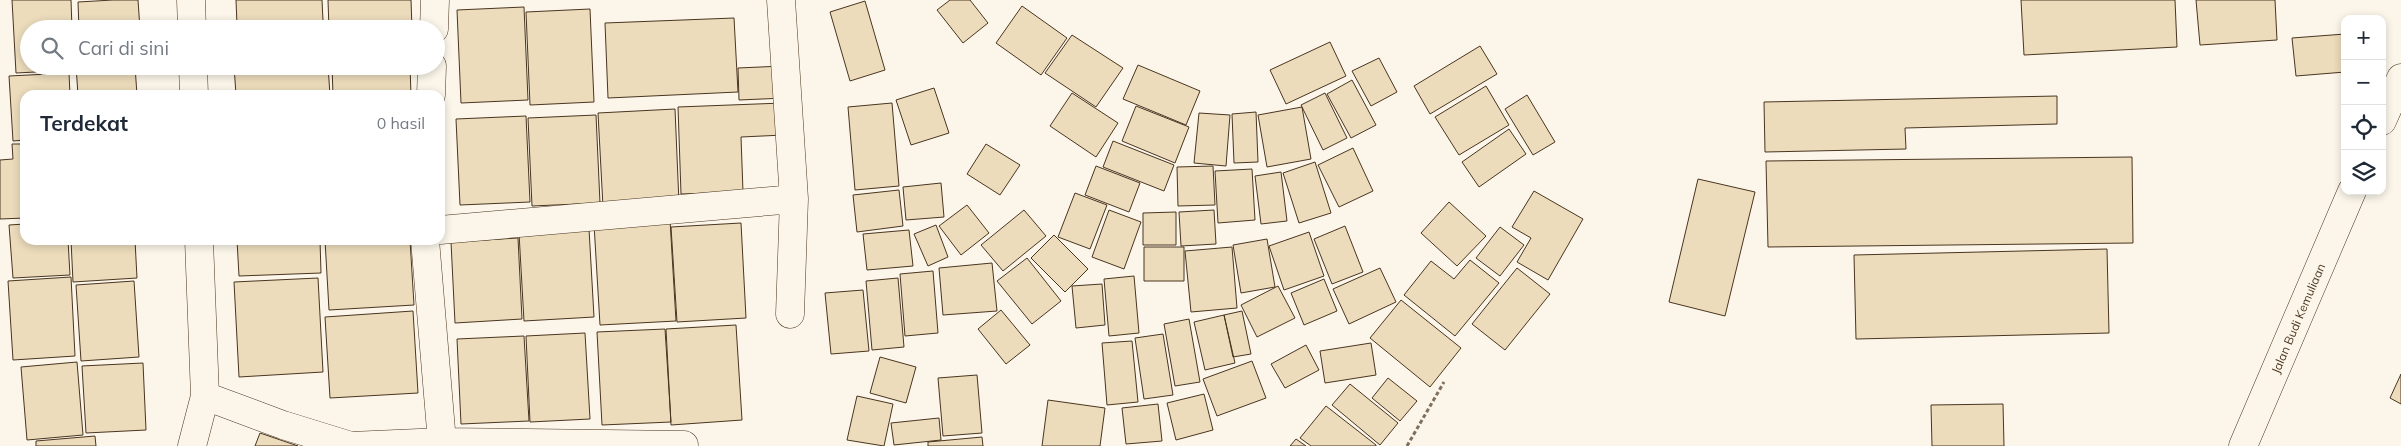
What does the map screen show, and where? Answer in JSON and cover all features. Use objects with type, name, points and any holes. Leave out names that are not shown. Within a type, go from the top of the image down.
[{"type":"street","points":[[191,0],[192,20]]},
{"type":"street","points":[[434,20],[435,0]]},
{"type":"street","points":[[781,0],[794,199],[790,314]]},
{"type":"street","points":[[193,75],[194,90]]},
{"type":"street","points":[[430,90],[431,75]]},
{"type":"street","points":[[2386,112],[2401,78]]},
{"type":"street","name":"Jalan Budi Kemuliaan","points":[[2243,446],[2350,195]]},
{"type":"street","points":[[445,230],[794,199]]},
{"type":"street","points":[[192,446],[205,396],[199,245]]},
{"type":"street","points":[[425,245],[442,442]]},
{"type":"street","points":[[205,396],[283,425],[351,446],[442,442],[684,445]]},
{"type":"path","points":[[1407,446],[1444,382]]},
{"type":"building","points":[[12,0],[71,0],[72,20],[20,20],[20,73],[16,73]]},
{"type":"building","points":[[138,0],[139,20],[79,20],[78,2]]},
{"type":"building","points":[[236,0],[322,0],[323,20],[237,20]]},
{"type":"building","points":[[328,0],[411,0],[412,20],[329,20]]},
{"type":"building","points":[[950,0],[970,0],[988,23],[963,43],[937,10]]},
{"type":"building","points":[[2021,0],[2175,0],[2177,47],[2024,55]]},
{"type":"building","points":[[2196,0],[2275,0],[2277,40],[2200,45]]},
{"type":"building","points":[[865,1],[885,70],[850,81],[830,12]]},
{"type":"building","points":[[1022,6],[1067,38],[1041,75],[996,43]]},
{"type":"building","points":[[524,7],[528,100],[461,103],[457,10]]},
{"type":"building","points":[[590,9],[594,102],[530,105],[526,12]]},
{"type":"building","points":[[734,18],[738,92],[608,98],[605,23]]},
{"type":"building","points":[[2341,34],[2341,72],[2296,76],[2292,38]]},
{"type":"building","points":[[1072,35],[1123,68],[1096,107],[1045,73]]},
{"type":"building","points":[[1330,42],[1346,76],[1286,104],[1270,70]]},
{"type":"building","points":[[1480,46],[1497,74],[1430,114],[1414,86]]},
{"type":"building","points":[[1379,58],[1397,92],[1371,106],[1352,71]]},
{"type":"building","points":[[1138,65],[1200,91],[1186,125],[1123,99]]},
{"type":"building","points":[[783,66],[785,98],[739,100],[738,68]]},
{"type":"building","points":[[69,75],[70,90],[20,90],[20,140],[13,141],[9,76]]},
{"type":"building","points":[[77,75],[136,75],[137,90],[78,90]]},
{"type":"building","points":[[235,75],[329,75],[330,90],[236,90]]},
{"type":"building","points":[[332,75],[410,75],[411,90],[333,90]]},
{"type":"building","points":[[1352,80],[1376,125],[1351,138],[1327,94]]},
{"type":"building","points":[[1486,86],[1509,125],[1459,155],[1435,117]]},
{"type":"building","points":[[934,88],[949,133],[911,145],[896,100]]},
{"type":"building","points":[[1072,93],[1118,123],[1096,157],[1050,126]]},
{"type":"building","points":[[1325,93],[1347,138],[1323,150],[1301,105]]},
{"type":"building","points":[[1527,95],[1555,142],[1533,155],[1505,109]]},
{"type":"building","points":[[2057,96],[2057,124],[1905,128],[1906,149],[1765,152],[1764,102]]},
{"type":"building","points":[[783,103],[784,135],[741,137],[743,192],[681,194],[678,107]]},
{"type":"building","points":[[892,103],[899,186],[855,190],[848,107]]},
{"type":"building","points":[[1136,106],[1189,127],[1175,163],[1122,141]]},
{"type":"building","points":[[1302,107],[1311,159],[1267,167],[1258,115]]},
{"type":"building","points":[[675,109],[679,203],[603,207],[598,113]]},
{"type":"building","points":[[1256,112],[1258,162],[1234,163],[1232,114]]},
{"type":"building","points":[[1199,113],[1230,115],[1226,166],[1194,163]]},
{"type":"building","points":[[596,115],[600,203],[532,206],[528,118]]},
{"type":"building","points":[[526,116],[530,202],[460,205],[456,119]]},
{"type":"building","points":[[1509,129],[1526,154],[1479,187],[1462,162]]},
{"type":"building","points":[[1113,141],[1174,165],[1164,191],[1103,167]]},
{"type":"building","points":[[12,144],[20,144],[20,218],[0,219],[0,160],[13,159]]},
{"type":"building","points":[[986,144],[1020,165],[1000,195],[967,174]]},
{"type":"building","points":[[1353,148],[1373,191],[1339,207],[1318,165]]},
{"type":"building","points":[[2132,157],[2133,243],[1768,247],[1766,161]]},
{"type":"building","points":[[1315,162],[1331,213],[1299,223],[1283,173]]},
{"type":"building","points":[[1096,166],[1140,183],[1129,212],[1085,195]]},
{"type":"building","points":[[1213,166],[1215,205],[1178,206],[1177,167]]},
{"type":"building","points":[[1252,169],[1255,220],[1218,223],[1215,171]]},
{"type":"building","points":[[1281,172],[1287,221],[1261,224],[1255,176]]},
{"type":"building","points":[[1698,179],[1755,192],[1725,316],[1669,302]]},
{"type":"building","points":[[941,183],[944,217],[906,220],[903,187]]},
{"type":"building","points":[[899,190],[903,226],[857,232],[853,195]]},
{"type":"building","points":[[1534,191],[1583,219],[1548,280],[1517,262],[1531,238],[1512,227]]},
{"type":"building","points":[[1075,193],[1107,205],[1090,249],[1058,237]]},
{"type":"building","points":[[1449,202],[1486,236],[1457,266],[1421,233]]},
{"type":"building","points":[[967,205],[989,233],[961,255],[939,226]]},
{"type":"building","points":[[1024,210],[1046,236],[1003,271],[981,245]]},
{"type":"building","points":[[1109,210],[1141,222],[1124,269],[1092,257]]},
{"type":"building","points":[[1214,210],[1216,244],[1181,246],[1179,212]]},
{"type":"building","points":[[1176,212],[1176,245],[1143,245],[1143,213]]},
{"type":"building","points":[[670,220],[676,321],[600,325],[594,224]]},
{"type":"building","points":[[741,223],[746,318],[677,322],[671,227]]},
{"type":"building","points":[[20,224],[20,245],[68,245],[70,275],[13,278],[9,225]]},
{"type":"building","points":[[936,225],[948,257],[928,266],[914,234]]},
{"type":"building","points":[[1345,226],[1363,272],[1332,284],[1314,239]]},
{"type":"building","points":[[1500,227],[1524,245],[1500,276],[1476,258]]},
{"type":"building","points":[[589,229],[594,317],[524,321],[519,233]]},
{"type":"building","points":[[909,230],[913,266],[867,270],[863,234]]},
{"type":"building","points":[[1309,232],[1324,276],[1284,290],[1269,246]]},
{"type":"building","points":[[1054,235],[1088,269],[1065,292],[1031,258]]},
{"type":"building","points":[[518,238],[522,319],[455,323],[451,242]]},
{"type":"building","points":[[1267,239],[1275,287],[1241,293],[1233,245]]},
{"type":"building","points":[[71,245],[135,245],[137,278],[73,282]]},
{"type":"building","points":[[237,245],[320,245],[321,273],[239,276]]},
{"type":"building","points":[[325,245],[410,245],[414,305],[329,310]]},
{"type":"building","points":[[1144,247],[1184,247],[1184,281],[1144,281]]},
{"type":"building","points":[[1232,247],[1237,308],[1191,312],[1185,251]]},
{"type":"building","points":[[2107,249],[2109,333],[1856,339],[1854,255]]},
{"type":"building","points":[[1027,258],[1061,301],[1032,324],[997,281]]},
{"type":"building","points":[[1470,260],[1499,283],[1455,336],[1404,295],[1431,261],[1454,279]]},
{"type":"building","points":[[992,263],[997,311],[943,315],[939,268]]},
{"type":"building","points":[[1380,268],[1396,302],[1349,324],[1333,289]]},
{"type":"building","points":[[1517,268],[1550,294],[1505,350],[1472,324]]},
{"type":"building","points":[[933,271],[938,333],[905,336],[900,274]]},
{"type":"building","points":[[1134,276],[1139,333],[1109,336],[1104,279]]},
{"type":"building","points":[[71,277],[75,356],[13,360],[8,281]]},
{"type":"building","points":[[318,278],[323,372],[239,377],[234,282]]},
{"type":"building","points":[[898,278],[904,347],[872,350],[866,281]]},
{"type":"building","points":[[1324,279],[1337,311],[1304,325],[1291,293]]},
{"type":"building","points":[[134,281],[139,357],[81,361],[76,285]]},
{"type":"building","points":[[1102,284],[1105,325],[1076,328],[1072,286]]},
{"type":"building","points":[[1278,286],[1295,318],[1257,337],[1241,305]]},
{"type":"building","points":[[863,290],[869,351],[831,354],[825,293]]},
{"type":"building","points":[[1401,300],[1461,348],[1430,387],[1370,338]]},
{"type":"building","points":[[1001,310],[1030,345],[1006,364],[978,329]]},
{"type":"building","points":[[413,311],[418,393],[330,398],[325,317]]},
{"type":"building","points":[[1242,311],[1251,354],[1233,357],[1224,315]]},
{"type":"building","points":[[1224,315],[1235,363],[1205,370],[1194,322]]},
{"type":"building","points":[[1189,319],[1200,382],[1175,386],[1164,324]]},
{"type":"building","points":[[736,325],[742,420],[671,425],[666,329]]},
{"type":"building","points":[[665,329],[671,422],[602,425],[597,332]]},
{"type":"building","points":[[585,333],[590,419],[530,422],[526,336]]},
{"type":"building","points":[[1163,334],[1173,395],[1144,399],[1135,338]]},
{"type":"building","points":[[524,336],[529,421],[461,424],[457,339]]},
{"type":"building","points":[[1132,341],[1138,402],[1107,405],[1102,343]]},
{"type":"building","points":[[1371,343],[1376,375],[1325,383],[1320,351]]},
{"type":"building","points":[[1306,345],[1319,370],[1285,388],[1271,364]]},
{"type":"building","points":[[880,357],[916,367],[906,403],[870,393]]},
{"type":"building","points":[[1252,361],[1266,398],[1217,416],[1203,379]]},
{"type":"building","points":[[77,362],[83,435],[27,440],[21,367]]},
{"type":"building","points":[[143,363],[146,430],[86,433],[82,366]]},
{"type":"building","points":[[2401,374],[2401,404],[2390,398]]},
{"type":"building","points":[[977,375],[982,433],[943,436],[938,378]]},
{"type":"building","points":[[1388,378],[1417,401],[1400,421],[1372,398]]},
{"type":"building","points":[[1350,384],[1398,423],[1380,445],[1332,405]]},
{"type":"building","points":[[1204,394],[1213,430],[1176,440],[1167,403]]},
{"type":"building","points":[[857,396],[893,404],[884,446],[847,440]]},
{"type":"building","points":[[1048,400],[1105,408],[1100,446],[1042,446]]},
{"type":"building","points":[[1158,404],[1162,441],[1126,444],[1122,408]]},
{"type":"building","points":[[2003,404],[2004,446],[1932,446],[1931,405]]},
{"type":"building","points":[[1326,406],[1376,446],[1311,446],[1300,438]]},
{"type":"building","points":[[939,418],[941,440],[894,445],[891,423]]},
{"type":"building","points":[[260,433],[298,446],[255,446]]},
{"type":"building","points":[[95,436],[96,446],[36,446],[36,441]]},
{"type":"building","points":[[982,437],[983,446],[928,446],[928,442]]},
{"type":"building","points":[[1296,439],[1306,446],[1290,446]]}]
